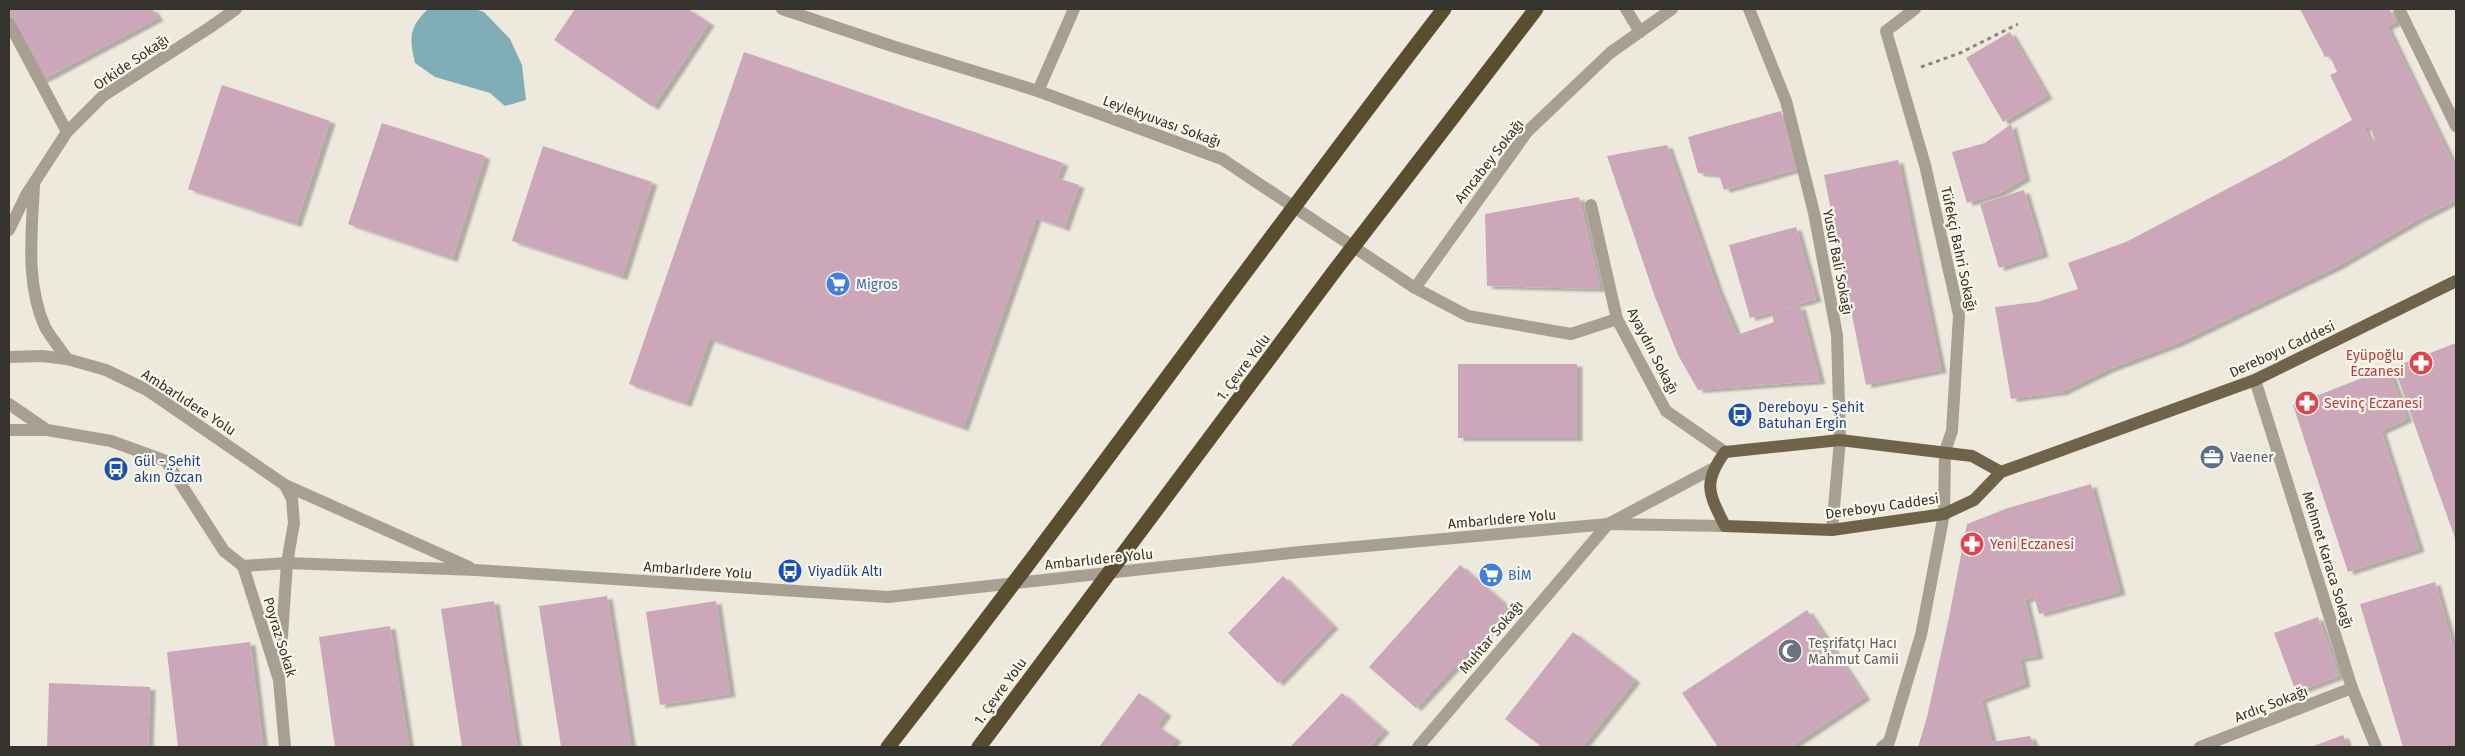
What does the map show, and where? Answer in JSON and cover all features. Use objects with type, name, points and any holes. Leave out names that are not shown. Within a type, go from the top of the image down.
[{"type":"highway","points":[[888,747],[963,652],[1330,156],[1444,9]]},
{"type":"highway","name":"1. Çevre Yolu","points":[[979,747],[1336,269],[1536,9]]},
{"type":"main road","name":"Dereboyu Caddesi","points":[[1725,526],[1832,530],[1944,514],[1974,500],[2001,472],[2256,380],[2456,281]]},
{"type":"main road","points":[[1725,526],[1710,496],[1712,469],[1725,452],[1840,440],[1972,456],[2001,472]]},
{"type":"street","name":"Orkide Sokağı","points":[[9,230],[34,183],[67,132],[103,96],[236,9]]},
{"type":"street","name":"Leylekyuvası Sokağı","points":[[782,9],[892,46],[1038,91],[1222,159],[1415,288],[1468,316],[1572,334],[1618,319]]},
{"type":"street","points":[[1038,91],[1074,9]]},
{"type":"street","points":[[1626,9],[1640,32]]},
{"type":"street","name":"Amcabey Sokağı","points":[[1415,288],[1527,132],[1610,53],[1672,9]]},
{"type":"street","name":"Yusuf Bali Sokağı","points":[[1749,9],[1786,101],[1814,213],[1837,334],[1840,440],[1832,530]]},
{"type":"street","name":"Tüfekçi Bahri Sokağı","points":[[1888,746],[1920,635],[1944,514],[1945,452],[1952,431],[1959,315],[1925,165],[1886,31],[1915,9]]},
{"type":"street","points":[[2399,9],[2456,126]]},
{"type":"street","points":[[9,23],[67,132]]},
{"type":"street","points":[[34,183],[31,235],[33,285],[46,327],[67,359]]},
{"type":"street","name":"Ayaydın Sokağı","points":[[1591,205],[1618,319],[1666,411],[1725,452]]},
{"type":"street","name":"Ambarlıdere Yolu","points":[[9,357],[42,356],[67,359],[106,370],[147,390],[286,484],[476,570]]},
{"type":"street","name":"Mehmet Karaca Sokağı","points":[[2256,380],[2352,688],[2376,747]]},
{"type":"street","points":[[9,404],[47,430]]},
{"type":"street","points":[[9,430],[47,430],[111,441],[166,461],[224,551],[243,566]]},
{"type":"street","points":[[1608,524],[1712,469]]},
{"type":"street","points":[[279,680],[287,563],[294,523],[292,499],[286,484]]},
{"type":"street","name":"Ambarlıdere Yolu","points":[[243,566],[287,563],[476,570],[888,597],[1290,553],[1608,524],[1725,526]]},
{"type":"street","name":"Muhtar Sokağı","points":[[1418,747],[1608,524]]},
{"type":"street","name":"Poyraz Sokak","points":[[243,566],[279,680],[285,747]]},
{"type":"street","name":"Ardıç Sokağı","points":[[2200,747],[2352,688]]},
{"type":"path","points":[[1899,74],[1960,53],[2018,24]]},
{"type":"water","points":[[428,9],[475,9],[484,12],[510,39],[522,65],[526,100],[505,106],[490,93],[435,77],[415,63],[411,40],[412,33],[417,22]]},
{"type":"building","points":[[9,9],[152,9],[158,18],[40,81],[9,15]]},
{"type":"building","points":[[575,9],[688,9],[709,23],[653,107],[554,40]]},
{"type":"building","points":[[2300,9],[2389,9],[2396,22],[2387,27],[2456,170],[2456,200],[2415,221],[2336,267],[2178,343],[2109,369],[2062,392],[2011,399],[1995,307],[2037,302],[2078,289],[2068,263],[2126,242],[2284,159],[2352,120],[2330,75],[2337,72],[2330,56],[2325,57]],"holes":[[[2370,126],[2375,140],[2371,142],[2364,128]]]},
{"type":"building","points":[[2010,32],[2047,96],[2003,122],[1966,58]]},
{"type":"building","name":"Migros","points":[[744,52],[1063,163],[1057,178],[1079,185],[1064,228],[1036,218],[963,428],[709,339],[686,404],[629,384]]},
{"type":"building","points":[[222,85],[330,121],[296,224],[188,189]]},
{"type":"building","points":[[1781,111],[1797,169],[1724,190],[1719,175],[1698,173],[1688,137]]},
{"type":"building","points":[[382,123],[485,156],[452,259],[348,224]]},
{"type":"building","points":[[2011,124],[2025,178],[2000,193],[1967,203],[1952,152],[1985,143]]},
{"type":"building","points":[[1667,145],[1718,290],[1737,335],[1774,322],[1771,312],[1750,318],[1729,245],[1796,227],[1816,299],[1776,310],[1800,306],[1820,381],[1698,390],[1678,355],[1655,297],[1607,156]]},
{"type":"building","points":[[543,146],[652,182],[622,277],[512,241]]},
{"type":"building","points":[[1898,160],[1941,370],[1866,385],[1824,175]]},
{"type":"building","points":[[2024,190],[2043,254],[1999,268],[1980,204]]},
{"type":"building","points":[[1579,197],[1600,289],[1487,286],[1485,214]]},
{"type":"building","points":[[2456,343],[2456,541],[2394,367]]},
{"type":"building","points":[[1458,364],[1577,364],[1577,438],[1458,438]]},
{"type":"building","points":[[2388,368],[2407,419],[2381,431],[2419,549],[2348,572],[2293,405]]},
{"type":"building","points":[[2091,484],[2120,592],[2039,614],[2034,596],[2025,600],[2038,656],[2020,659],[2025,684],[1981,700],[1992,742],[2030,736],[2035,747],[1918,747],[1927,717],[1948,622],[1967,524],[2008,508]]},
{"type":"building","points":[[1460,565],[1510,608],[1416,708],[1369,667]]},
{"type":"building","points":[[1283,576],[1333,626],[1278,683],[1228,633]]},
{"type":"building","points":[[2435,582],[2456,657],[2456,747],[2403,747],[2360,604]]},
{"type":"building","points":[[607,596],[631,747],[561,747],[539,606]]},
{"type":"building","points":[[494,601],[517,747],[462,747],[441,609]]},
{"type":"building","points":[[716,601],[730,694],[660,705],[646,612]]},
{"type":"building","name":"Teşrifatçı Hacı Mahmut Camii","points":[[1807,610],[1865,697],[1790,747],[1718,747],[1682,693]]},
{"type":"building","points":[[2318,617],[2339,676],[2296,692],[2274,633]]},
{"type":"building","points":[[390,626],[409,747],[335,747],[319,637]]},
{"type":"building","points":[[1573,632],[1635,680],[1582,747],[1542,747],[1505,719]]},
{"type":"building","points":[[250,642],[263,747],[178,747],[167,652]]},
{"type":"building","points":[[49,683],[150,687],[148,747],[47,747]]},
{"type":"building","points":[[1139,693],[1166,713],[1157,726],[1176,739],[1170,747],[1099,747]]},
{"type":"building","points":[[1342,693],[1384,730],[1369,747],[1290,747]]},
{"type":"building","points":[[2343,735],[2348,747],[2311,747]]},
{"type":"place","name":"Migros","points":[[838,284]]},
{"type":"place","name":"Eyüpoğlu Eczanesi","points":[[2421,363]]},
{"type":"place","name":"Sevinç Eczanesi","points":[[2307,403]]},
{"type":"place","name":"Dereboyu - Şehit Batuhan Ergin","points":[[1740,415]]},
{"type":"place","name":"Vaener","points":[[2212,457]]},
{"type":"place","name":"Gül - Şehit akın Özcan","points":[[116,469]]},
{"type":"place","name":"Yeni Eczanesi","points":[[1972,544]]},
{"type":"place","name":"Viyadük Altı","points":[[790,571]]},
{"type":"place","name":"BİM","points":[[1491,575]]},
{"type":"place","name":"Teşrifatçı Hacı Mahmut Camii","points":[[1790,651]]}]
